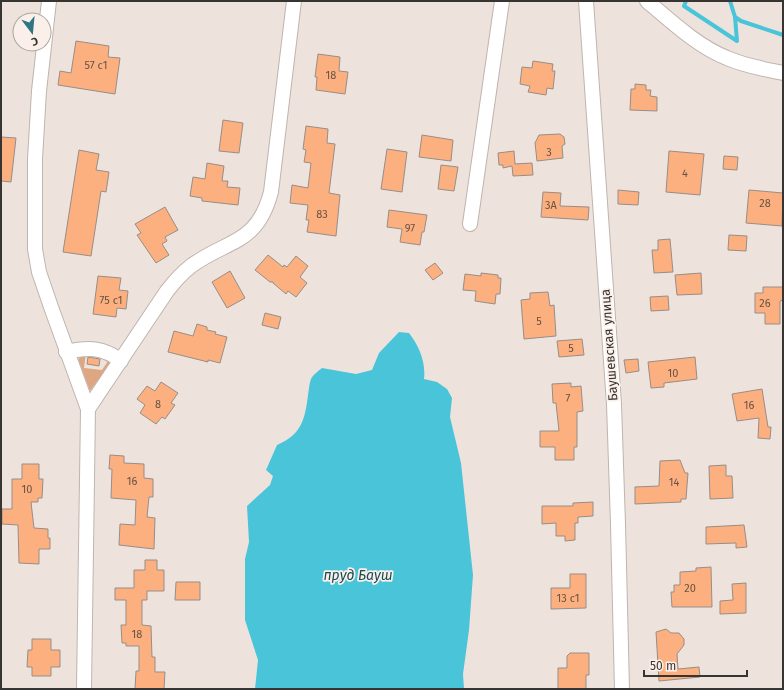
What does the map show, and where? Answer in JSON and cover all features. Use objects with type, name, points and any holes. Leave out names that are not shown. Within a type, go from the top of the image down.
[{"type":"street","points":[[49,1],[38,98],[35,158],[35,249],[39,272],[66,352],[88,409],[84,689]]},
{"type":"street","points":[[88,409],[167,291],[178,278],[190,266],[248,234],[259,224],[267,209],[271,192],[294,1]]},
{"type":"street","points":[[470,224],[502,1]]},
{"type":"street","name":"Баушевская улица","points":[[586,1],[614,404],[622,689]]},
{"type":"street","points":[[647,1],[684,31],[725,58],[743,64],[783,73]]},
{"type":"street","points":[[66,352],[84,348],[109,352],[121,361]]},
{"type":"shaded area","points":[[86,353],[84,368],[102,370],[108,361],[110,364],[90,391],[78,359]]},
{"type":"water","name":"пруд Бауш","points":[[399,332],[409,333],[416,343],[423,360],[424,379],[437,382],[447,389],[452,398],[450,417],[461,463],[473,575],[469,630],[463,674],[464,689],[255,689],[258,660],[245,620],[245,559],[249,542],[247,506],[270,485],[273,476],[266,470],[277,445],[292,436],[300,426],[305,412],[310,383],[313,376],[322,368],[356,374],[372,370],[379,353]]},
{"type":"building","points":[[76,41],[109,46],[108,57],[120,58],[115,94],[58,85],[60,71],[71,73]]},
{"type":"building","points":[[318,54],[340,57],[339,71],[348,72],[345,94],[316,90],[317,77],[315,77]]},
{"type":"building","points":[[533,61],[553,64],[552,71],[555,71],[553,89],[547,88],[546,95],[528,92],[530,86],[520,84],[522,67],[532,68]]},
{"type":"building","points":[[635,84],[646,85],[646,90],[651,90],[650,96],[657,97],[657,111],[630,110],[631,89],[635,89]]},
{"type":"building","points":[[223,120],[243,123],[239,153],[219,151]]},
{"type":"building","points":[[306,126],[328,129],[327,143],[335,144],[329,193],[340,195],[336,236],[307,232],[309,220],[306,220],[308,205],[290,203],[292,185],[308,188],[311,163],[304,162],[306,150],[303,149]]},
{"type":"building","points":[[560,134],[564,137],[565,144],[562,146],[563,158],[537,161],[535,143],[539,135]]},
{"type":"building","points":[[422,135],[453,140],[451,161],[419,157]]},
{"type":"building","points":[[1,137],[16,138],[11,182],[1,181]]},
{"type":"building","points":[[387,149],[407,152],[402,192],[381,189]]},
{"type":"building","points":[[79,150],[99,154],[96,170],[109,172],[106,192],[101,191],[91,256],[63,252]]},
{"type":"building","points":[[514,151],[515,164],[532,163],[533,175],[513,176],[512,166],[503,168],[503,165],[499,165],[498,153]]},
{"type":"building","points":[[669,151],[704,154],[700,195],[666,192]]},
{"type":"building","points":[[724,156],[738,157],[737,170],[723,169]]},
{"type":"building","points":[[207,163],[224,166],[222,181],[228,181],[227,187],[240,188],[238,205],[202,201],[202,198],[190,196],[193,177],[205,179]]},
{"type":"building","points":[[441,165],[458,167],[454,191],[438,189]]},
{"type":"building","points":[[618,190],[639,192],[638,205],[618,204]]},
{"type":"building","points":[[749,190],[783,193],[782,226],[746,223]]},
{"type":"building","points":[[543,192],[561,193],[560,206],[589,207],[588,220],[541,217]]},
{"type":"building","points":[[165,207],[178,230],[165,237],[167,241],[162,244],[169,255],[156,263],[137,235],[141,233],[135,224]]},
{"type":"building","points":[[389,210],[427,215],[420,245],[400,242],[402,229],[387,227]]},
{"type":"building","points":[[729,235],[747,236],[746,251],[728,250]]},
{"type":"building","points":[[670,239],[673,272],[654,273],[652,250],[658,250],[658,240]]},
{"type":"building","points":[[268,255],[283,267],[284,265],[287,267],[296,256],[308,266],[300,277],[307,283],[296,297],[288,291],[286,294],[273,282],[270,282],[255,270]]},
{"type":"building","points":[[435,263],[443,273],[433,280],[425,270]]},
{"type":"building","points":[[230,271],[245,298],[227,308],[212,282]]},
{"type":"building","points":[[481,273],[498,275],[498,278],[501,278],[500,294],[496,294],[495,304],[475,301],[476,291],[463,290],[465,274],[481,276]]},
{"type":"building","points":[[701,273],[702,294],[677,295],[675,275]]},
{"type":"building","points":[[98,276],[121,278],[119,290],[128,291],[126,309],[117,308],[116,317],[93,314]]},
{"type":"building","points":[[763,287],[783,287],[783,300],[780,301],[780,324],[765,324],[765,313],[755,313],[755,293],[763,293]]},
{"type":"building","points":[[548,292],[550,306],[554,305],[556,336],[524,339],[521,300],[530,299],[530,293]]},
{"type":"building","points":[[668,296],[669,310],[651,311],[650,297]]},
{"type":"building","points":[[265,313],[281,317],[278,329],[262,325]]},
{"type":"building","points":[[197,324],[207,327],[207,330],[216,332],[215,334],[227,337],[220,363],[208,360],[208,362],[168,352],[174,331],[193,336]]},
{"type":"building","points":[[582,339],[584,355],[559,357],[557,341]]},
{"type":"building","points":[[88,357],[100,359],[99,366],[87,364]]},
{"type":"building","points":[[695,357],[697,379],[664,383],[664,387],[651,388],[648,362]]},
{"type":"building","points":[[638,359],[639,371],[626,373],[624,360]]},
{"type":"building","points":[[161,382],[178,393],[171,403],[175,405],[165,419],[162,417],[156,424],[140,413],[145,405],[137,399],[147,386],[155,391]]},
{"type":"building","points":[[571,383],[571,387],[581,386],[583,411],[577,412],[577,447],[574,447],[574,460],[555,460],[555,447],[540,447],[540,431],[559,431],[556,403],[553,403],[552,384]]},
{"type":"building","points":[[762,389],[768,427],[771,427],[770,439],[758,438],[759,418],[737,421],[732,394]]},
{"type":"building","points":[[110,455],[124,456],[124,463],[144,464],[144,478],[153,479],[153,497],[149,497],[147,517],[155,518],[154,549],[119,545],[120,524],[135,525],[136,500],[111,498],[112,469],[109,469]]},
{"type":"building","points":[[680,460],[685,473],[688,473],[686,499],[681,499],[681,502],[635,504],[635,487],[659,486],[660,461]]},
{"type":"building","points":[[22,464],[39,464],[39,479],[43,479],[42,498],[38,498],[38,502],[31,502],[34,528],[48,529],[48,538],[50,538],[50,549],[39,549],[39,564],[19,563],[18,525],[2,524],[2,509],[12,509],[12,479],[22,479]]},
{"type":"building","points":[[726,465],[726,476],[732,476],[733,498],[710,499],[709,466]]},
{"type":"building","points":[[593,502],[593,516],[578,517],[578,523],[575,523],[575,540],[565,541],[565,536],[556,536],[556,523],[542,524],[542,506],[573,506],[573,503]]},
{"type":"building","points":[[744,525],[747,547],[736,548],[736,543],[706,544],[706,527]]},
{"type":"building","points":[[145,560],[157,560],[157,570],[164,570],[164,591],[147,591],[147,600],[142,600],[142,625],[151,626],[152,657],[155,657],[155,672],[165,672],[164,689],[135,689],[136,671],[139,671],[139,646],[126,646],[126,643],[122,643],[121,625],[126,625],[126,600],[115,600],[115,588],[134,588],[134,570],[145,570]]},
{"type":"building","points":[[711,567],[712,607],[672,607],[671,592],[674,592],[674,585],[680,585],[680,572],[696,571],[696,568]]},
{"type":"building","points":[[570,574],[586,574],[586,608],[551,609],[551,588],[570,588]]},
{"type":"building","points":[[176,582],[200,582],[200,600],[175,600]]},
{"type":"building","points":[[746,583],[746,613],[720,614],[720,601],[733,600],[732,584]]},
{"type":"building","points":[[666,629],[671,633],[679,633],[684,639],[684,645],[677,654],[678,669],[699,667],[700,677],[659,681],[656,632]]},
{"type":"building","points":[[32,639],[51,639],[51,650],[60,650],[60,667],[51,667],[51,676],[32,676],[32,667],[27,667],[28,650],[32,650]]},
{"type":"building","points":[[570,653],[589,653],[589,675],[586,675],[586,689],[558,689],[558,668],[567,668],[567,656]]},
{"type":"waterway","points":[[686,1],[684,6],[737,41],[735,17]]},
{"type":"waterway","points":[[730,1],[735,17],[741,21],[783,35]]}]
